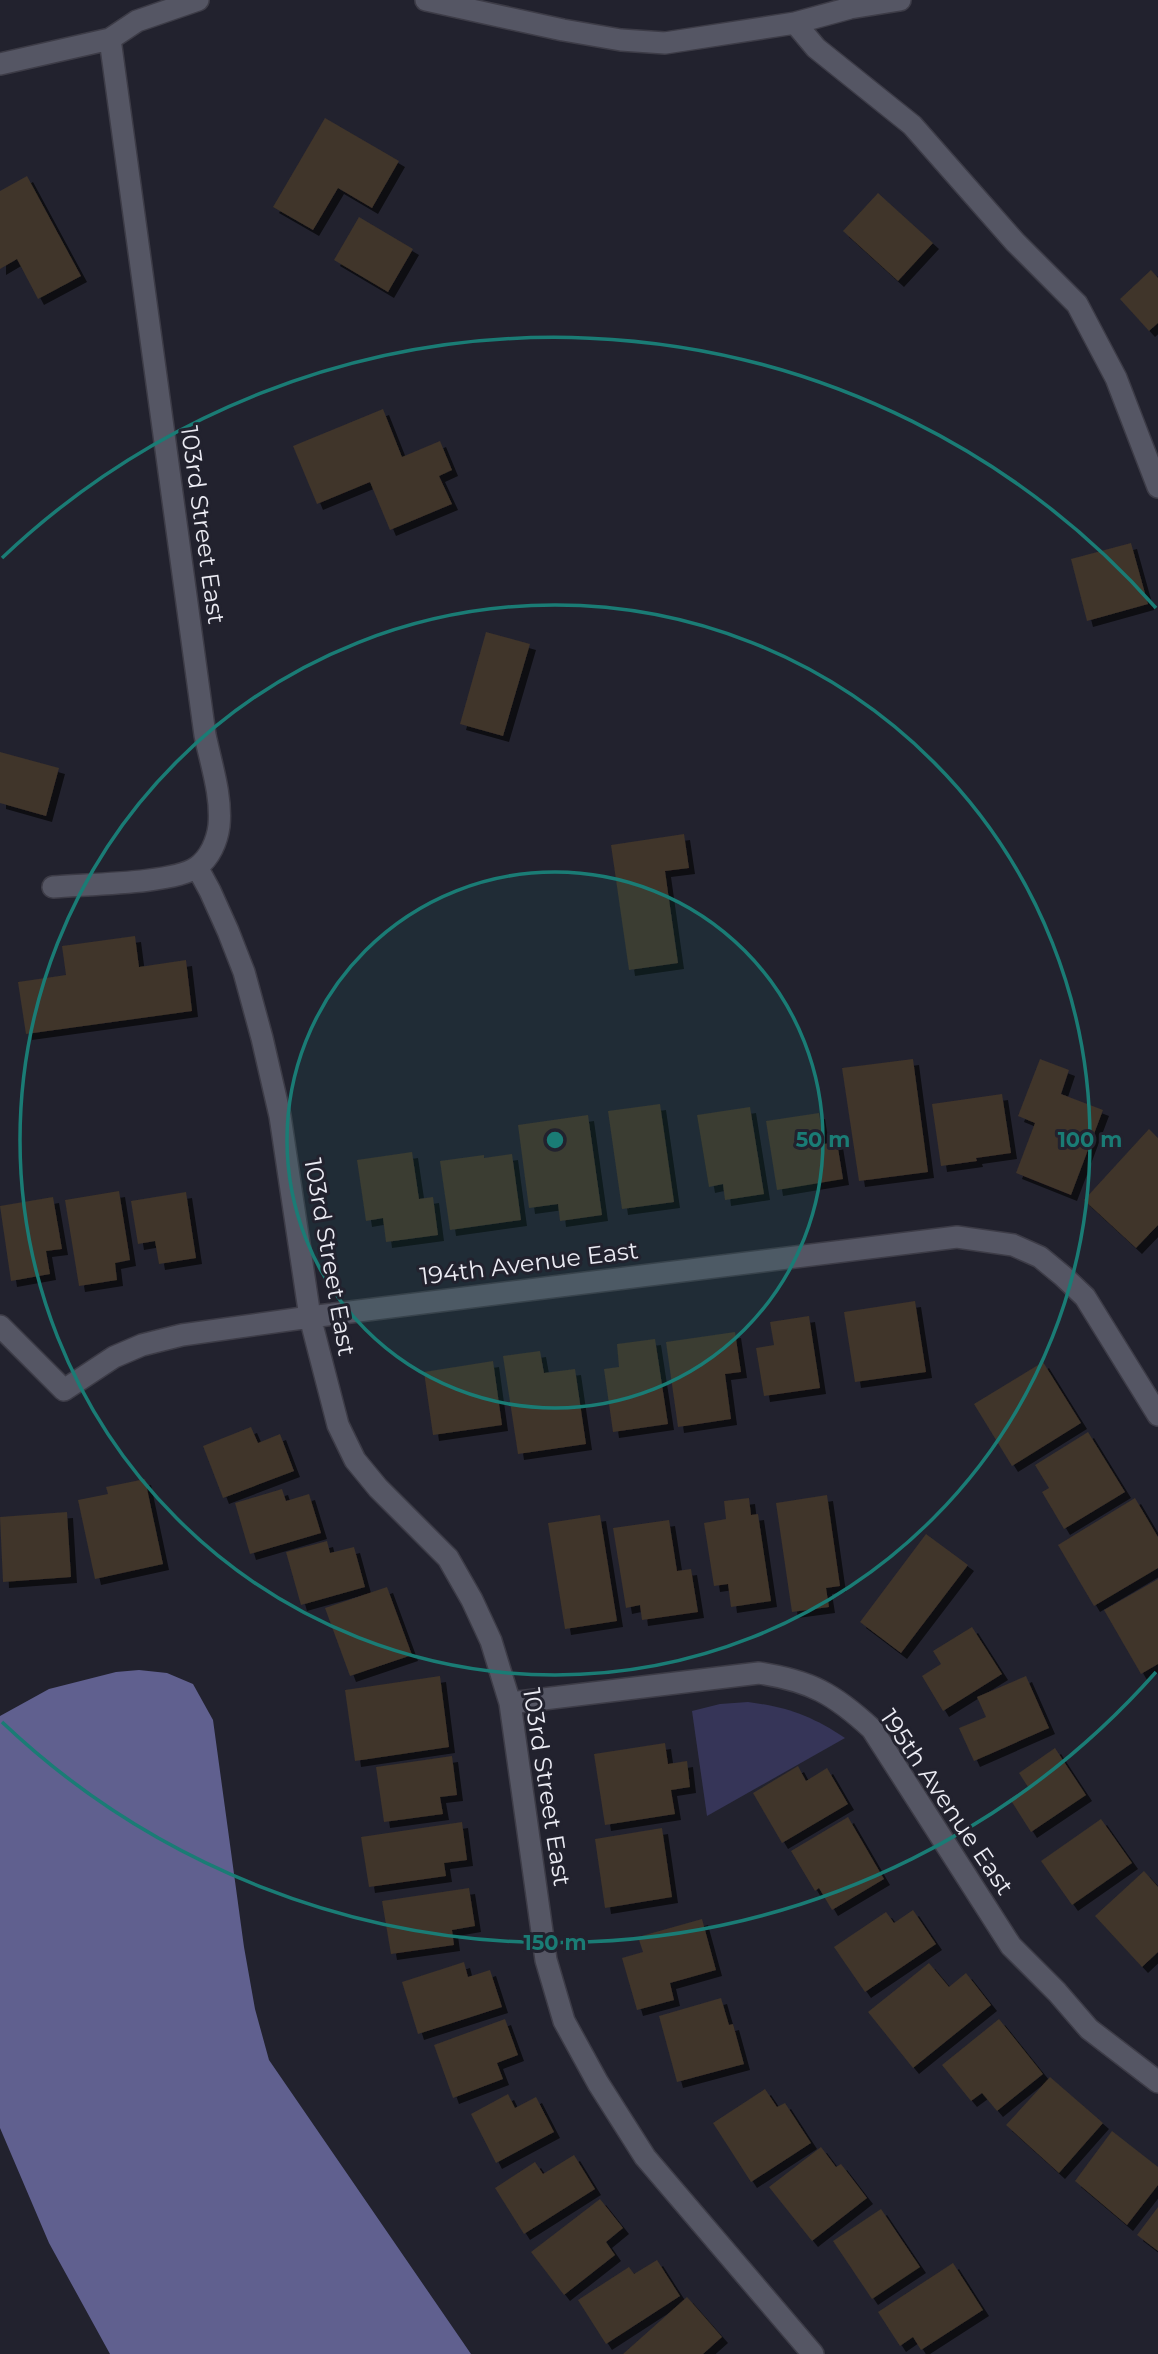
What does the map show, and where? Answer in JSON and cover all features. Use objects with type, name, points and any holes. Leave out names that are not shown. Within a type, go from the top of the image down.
[{"type":"street","points":[[0,64],[110,39],[137,21],[198,0]]},
{"type":"street","points":[[426,0],[563,30],[621,40],[665,43],[795,23],[849,4],[900,0]]},
{"type":"street","points":[[795,23],[816,48],[912,125],[1015,243],[1077,304],[1116,377],[1158,487]]},
{"type":"street","name":"103rd Street East","points":[[110,39],[205,735],[217,797],[219,826],[213,850],[197,867],[244,972],[280,1116],[310,1317],[338,1425],[355,1460],[378,1488],[448,1559],[472,1600],[491,1641],[510,1703],[546,1960],[564,2021],[598,2083],[645,2157],[813,2354]]},
{"type":"street","points":[[53,887],[172,878],[197,867]]},
{"type":"street","name":"194th Avenue East","points":[[0,1326],[64,1390],[114,1357],[142,1345],[182,1335],[957,1237],[1013,1245],[1040,1257],[1085,1297],[1158,1415]]},
{"type":"street","name":"195th Avenue East","points":[[510,1703],[759,1673],[790,1678],[820,1689],[847,1706],[872,1730],[1011,1946],[1089,2029],[1158,2081]]},
{"type":"shaded area","points":[[748,1702],[799,1714],[845,1738],[707,1816],[692,1711],[720,1704]]},
{"type":"water","points":[[139,1670],[167,1673],[193,1684],[213,1720],[244,1947],[255,2009],[269,2060],[471,2354],[110,2354],[49,2243],[0,2128],[0,1716],[49,1689],[116,1672]]},
{"type":"building","points":[[325,118],[399,161],[372,208],[338,188],[313,230],[273,207]]},
{"type":"building","points":[[27,176],[81,276],[38,299],[17,259],[0,269],[0,191]]},
{"type":"building","points":[[878,193],[933,243],[898,281],[843,231]]},
{"type":"building","points":[[359,217],[413,249],[388,292],[334,260]]},
{"type":"building","points":[[1151,270],[1158,278],[1158,323],[1149,331],[1120,299]]},
{"type":"building","points":[[383,409],[402,457],[440,441],[452,470],[439,476],[452,504],[390,530],[370,482],[317,504],[293,446]]},
{"type":"building","points":[[1131,543],[1148,604],[1087,621],[1071,559]]},
{"type":"building","points":[[486,632],[530,644],[503,736],[460,724]]},
{"type":"building","points":[[0,752],[59,768],[46,816],[0,803]]},
{"type":"building","points":[[684,834],[689,868],[665,871],[678,963],[629,970],[611,845]]},
{"type":"building","points":[[135,936],[139,967],[186,960],[192,1011],[26,1034],[18,982],[66,975],[62,946]]},
{"type":"building","points":[[913,1059],[928,1172],[859,1181],[842,1068]]},
{"type":"building","points":[[1040,1059],[1069,1070],[1061,1094],[1103,1110],[1071,1195],[1016,1173],[1035,1123],[1018,1116]]},
{"type":"building","points":[[1002,1094],[1011,1153],[941,1166],[932,1104]]},
{"type":"building","points":[[660,1104],[674,1202],[622,1209],[608,1111]]},
{"type":"building","points":[[750,1107],[764,1194],[725,1200],[723,1184],[709,1187],[697,1115]]},
{"type":"building","points":[[819,1113],[824,1144],[837,1142],[843,1179],[777,1190],[766,1121]]},
{"type":"building","points":[[588,1115],[602,1215],[560,1221],[558,1204],[529,1208],[518,1125]]},
{"type":"building","points":[[1149,1129],[1158,1138],[1158,1225],[1136,1248],[1084,1200]]},
{"type":"building","points":[[412,1152],[419,1199],[433,1197],[438,1235],[386,1242],[383,1218],[366,1221],[357,1160]]},
{"type":"building","points":[[512,1154],[521,1220],[450,1230],[440,1161]]},
{"type":"building","points":[[119,1191],[130,1260],[115,1263],[117,1280],[79,1286],[65,1200]]},
{"type":"building","points":[[186,1192],[196,1258],[159,1264],[155,1241],[138,1244],[131,1201]]},
{"type":"building","points":[[53,1197],[62,1249],[46,1251],[50,1274],[11,1281],[0,1206]]},
{"type":"building","points":[[915,1301],[926,1372],[855,1382],[844,1312]]},
{"type":"building","points":[[809,1316],[820,1388],[764,1396],[756,1348],[774,1345],[770,1322]]},
{"type":"building","points":[[735,1332],[741,1372],[725,1374],[731,1419],[678,1427],[666,1342]]},
{"type":"building","points":[[655,1339],[668,1424],[613,1432],[604,1369],[619,1367],[617,1344]]},
{"type":"building","points":[[540,1351],[544,1373],[575,1369],[586,1444],[518,1454],[503,1356]]},
{"type":"building","points":[[493,1361],[502,1425],[433,1435],[424,1372]]},
{"type":"building","points":[[1043,1362],[1081,1423],[1012,1466],[974,1404]]},
{"type":"building","points":[[251,1427],[258,1443],[280,1434],[294,1471],[223,1498],[203,1446]]},
{"type":"building","points":[[1088,1432],[1125,1492],[1064,1529],[1042,1492],[1049,1488],[1035,1465]]},
{"type":"building","points":[[145,1479],[163,1564],[95,1579],[78,1500],[108,1494],[106,1487]]},
{"type":"building","points":[[282,1489],[286,1501],[309,1494],[321,1533],[250,1554],[235,1503]]},
{"type":"building","points":[[827,1495],[840,1586],[826,1588],[829,1607],[792,1612],[776,1503]]},
{"type":"building","points":[[749,1498],[751,1515],[758,1514],[771,1601],[731,1607],[728,1584],[714,1586],[704,1523],[726,1519],[724,1501]]},
{"type":"building","points":[[1135,1498],[1158,1537],[1158,1568],[1094,1606],[1058,1545]]},
{"type":"building","points":[[67,1512],[71,1577],[3,1582],[0,1517]]},
{"type":"building","points":[[600,1515],[617,1621],[565,1629],[548,1523]]},
{"type":"building","points":[[669,1520],[677,1571],[691,1569],[698,1612],[642,1620],[640,1605],[626,1608],[613,1528]]},
{"type":"building","points":[[926,1534],[968,1565],[901,1653],[860,1622]]},
{"type":"building","points":[[327,1541],[330,1553],[354,1547],[365,1587],[301,1605],[286,1552]]},
{"type":"building","points":[[1158,1579],[1158,1664],[1141,1674],[1104,1610]]},
{"type":"building","points":[[387,1587],[412,1655],[350,1676],[325,1608]]},
{"type":"building","points":[[972,1627],[1002,1674],[943,1711],[922,1676],[941,1664],[933,1651]]},
{"type":"building","points":[[440,1676],[449,1747],[355,1761],[345,1690]]},
{"type":"building","points":[[1026,1676],[1049,1728],[974,1761],[959,1728],[986,1717],[977,1697]]},
{"type":"building","points":[[665,1743],[668,1764],[687,1761],[690,1787],[671,1790],[675,1814],[605,1825],[594,1754]]},
{"type":"building","points":[[1055,1748],[1086,1795],[1031,1832],[1010,1799],[1028,1787],[1019,1773]]},
{"type":"building","points":[[452,1756],[457,1795],[440,1797],[443,1814],[384,1822],[376,1767]]},
{"type":"building","points":[[798,1766],[806,1781],[827,1768],[848,1804],[782,1843],[753,1793]]},
{"type":"building","points":[[848,1817],[884,1879],[832,1910],[819,1888],[815,1891],[791,1851]]},
{"type":"building","points":[[1101,1819],[1132,1863],[1072,1905],[1041,1861]]},
{"type":"building","points":[[462,1822],[467,1860],[444,1863],[446,1876],[369,1887],[361,1837]]},
{"type":"building","points":[[662,1828],[672,1897],[605,1908],[595,1839]]},
{"type":"building","points":[[1144,1871],[1158,1887],[1158,1952],[1142,1967],[1095,1916]]},
{"type":"building","points":[[469,1888],[475,1926],[452,1930],[454,1945],[391,1954],[382,1901]]},
{"type":"building","points":[[913,1910],[936,1944],[865,1992],[834,1947],[886,1912],[894,1923]]},
{"type":"building","points":[[702,1919],[716,1970],[670,1983],[674,2000],[637,2010],[622,1958],[643,1952],[638,1937]]},
{"type":"building","points":[[464,1962],[468,1977],[490,1970],[502,2007],[418,2034],[402,1982]]},
{"type":"building","points":[[929,1963],[949,1987],[966,1973],[991,2005],[913,2068],[868,2012]]},
{"type":"building","points":[[721,1998],[729,2025],[733,2024],[744,2064],[677,2082],[659,2016]]},
{"type":"building","points":[[505,2019],[518,2055],[497,2063],[503,2079],[453,2098],[434,2045]]},
{"type":"building","points":[[999,2019],[1043,2074],[997,2111],[982,2093],[971,2101],[942,2065]]},
{"type":"building","points":[[1050,2077],[1103,2123],[1059,2173],[1006,2125]]},
{"type":"building","points":[[765,2089],[777,2107],[785,2103],[811,2143],[751,2182],[713,2123]]},
{"type":"building","points":[[508,2094],[515,2108],[536,2097],[554,2132],[496,2163],[471,2114]]},
{"type":"building","points":[[1112,2131],[1158,2167],[1158,2185],[1127,2225],[1075,2181]]},
{"type":"building","points":[[821,2147],[836,2167],[841,2164],[867,2198],[812,2241],[769,2187]]},
{"type":"building","points":[[574,2155],[595,2189],[524,2234],[495,2188],[535,2162],[543,2174]]},
{"type":"building","points":[[600,2199],[623,2228],[606,2242],[615,2255],[564,2295],[531,2252]]},
{"type":"building","points":[[1158,2207],[1158,2251],[1137,2235]]},
{"type":"building","points":[[881,2209],[920,2267],[872,2299],[833,2241]]},
{"type":"building","points":[[657,2260],[680,2296],[606,2344],[578,2300],[629,2267],[634,2274]]},
{"type":"building","points":[[953,2263],[983,2310],[921,2350],[913,2337],[900,2346],[878,2312]]},
{"type":"building","points":[[687,2297],[722,2337],[703,2354],[623,2354]]}]
